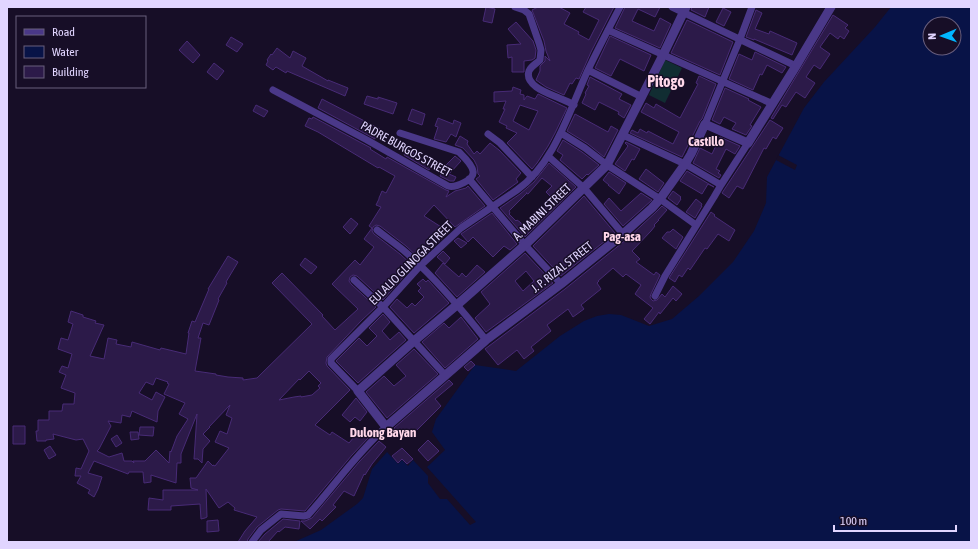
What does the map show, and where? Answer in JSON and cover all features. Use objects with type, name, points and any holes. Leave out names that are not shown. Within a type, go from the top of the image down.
[{"type":"street","points":[[515,7],[524,10],[528,14],[536,32],[541,50],[540,60],[532,66],[529,72],[528,76],[531,82],[538,88],[574,104]]},
{"type":"street","name":"EULALIO GLINOGA STREET","points":[[358,390],[331,363],[332,358],[420,266],[461,228],[525,184],[532,177],[548,156],[561,133],[588,70],[620,7]]},
{"type":"street","points":[[672,7],[685,10],[796,66]]},
{"type":"street","name":"J. P. RIZAL STREET","points":[[386,427],[486,340],[561,284],[623,234],[660,199],[691,154],[705,124],[752,7]]},
{"type":"street","points":[[655,296],[665,276],[720,185],[773,104],[831,7]]},
{"type":"street","name":"A. MABINI STREET","points":[[358,390],[525,245],[608,165],[685,10]]},
{"type":"street","points":[[608,30],[773,104]]},
{"type":"street","points":[[588,70],[642,97]]},
{"type":"street","name":"PADRE BURGOS STREET","points":[[273,90],[367,140],[448,186],[453,187],[469,179]]},
{"type":"street","points":[[705,124],[748,143]]},
{"type":"street","points":[[400,133],[459,152],[472,169],[472,175],[469,179],[525,245],[561,284]]},
{"type":"street","points":[[561,133],[660,199],[696,225]]},
{"type":"street","points":[[488,134],[500,143],[532,177]]},
{"type":"street","points":[[623,135],[685,164],[720,185]]},
{"type":"street","points":[[548,156],[584,188],[623,234]]},
{"type":"street","points":[[377,230],[410,256],[458,304],[486,340]]},
{"type":"street","points":[[354,280],[382,307],[445,375]]},
{"type":"street","points":[[252,542],[261,530],[281,514],[308,515],[358,454],[386,427],[358,390]]},
{"type":"green space","points":[[665,60],[682,68],[665,103],[649,95]]},
{"type":"water","points":[[891,7],[971,7],[971,542],[294,542],[321,530],[357,504],[363,498],[372,469],[387,452],[398,464],[402,460],[408,466],[413,460],[428,476],[428,483],[440,499],[447,499],[470,525],[476,522],[427,467],[445,450],[432,432],[436,419],[475,365],[516,371],[560,336],[584,321],[597,316],[609,314],[621,315],[649,326],[672,319],[699,296],[733,262],[754,231],[766,203],[767,177],[804,108],[824,82],[875,27]]},
{"type":"pier","points":[[778,155],[797,165],[795,170],[776,160]]},
{"type":"building","points":[[486,7],[495,9],[492,23],[483,21]]},
{"type":"building","points":[[538,7],[559,7],[570,13],[564,24],[579,32],[578,34],[589,40],[599,20],[583,12],[586,7],[614,7],[579,79],[576,78],[572,84],[570,83],[564,95],[546,87],[536,80],[540,71],[540,66],[545,61],[545,56],[550,61],[532,10]]},
{"type":"building","points":[[625,7],[660,7],[655,17],[638,9],[632,21],[654,31],[660,18],[671,24],[660,48],[615,28]]},
{"type":"building","points":[[692,7],[709,7],[705,17],[691,10]]},
{"type":"building","points":[[723,8],[731,12],[724,26],[716,22]]},
{"type":"building","points":[[756,10],[762,13],[755,29],[769,34],[770,31],[797,43],[792,55],[746,37]]},
{"type":"building","points":[[833,15],[848,25],[845,28],[849,31],[844,39],[840,36],[838,39],[830,33],[820,47],[830,54],[820,69],[814,65],[806,77],[815,83],[805,98],[796,92],[786,107],[782,105],[773,119],[771,118]]},
{"type":"building","points":[[687,20],[733,42],[720,75],[671,53]]},
{"type":"building","points":[[516,22],[533,41],[536,50],[535,58],[524,61],[524,72],[512,72],[512,57],[508,58],[507,45],[521,44],[508,29]]},
{"type":"building","points":[[610,36],[651,55],[644,71],[620,59],[611,76],[595,68]]},
{"type":"building","points":[[231,37],[243,44],[237,52],[226,45]]},
{"type":"building","points":[[187,41],[200,55],[193,63],[179,50]]},
{"type":"building","points":[[277,48],[290,58],[293,51],[306,58],[302,66],[328,81],[348,88],[345,96],[287,71],[286,73],[276,67],[273,70],[266,65],[267,60]]},
{"type":"building","points":[[755,52],[786,67],[782,73],[767,65],[762,75],[760,74],[753,90],[729,79],[739,54],[752,60]]},
{"type":"building","points":[[214,63],[224,71],[217,80],[207,72]]},
{"type":"building","points":[[699,76],[716,84],[702,119],[682,157],[630,133],[632,130],[638,133],[640,129],[647,133],[648,131],[673,144],[679,132],[641,112],[646,103],[654,108],[656,104],[680,118],[698,84],[696,83]]},
{"type":"building","points":[[590,77],[622,94],[619,99],[631,105],[624,118],[618,114],[619,112],[599,102],[595,110],[582,103],[589,86],[587,85]]},
{"type":"building","points":[[513,87],[521,90],[520,94],[524,95],[524,100],[527,96],[535,99],[538,94],[567,108],[548,146],[532,169],[507,143],[517,133],[506,128],[507,126],[499,122],[505,109],[503,109],[506,101],[494,102],[494,92],[512,91]],"holes":[[[520,105],[538,111],[529,130],[513,121]]]},
{"type":"building","points":[[725,88],[749,99],[748,100],[761,107],[746,135],[732,129],[736,123],[724,117],[720,124],[712,120]]},
{"type":"building","points":[[367,96],[378,99],[378,97],[397,103],[393,114],[364,104]]},
{"type":"building","points":[[322,99],[380,129],[375,139],[318,108]]},
{"type":"building","points":[[256,105],[268,111],[264,117],[253,111]]},
{"type":"building","points":[[412,109],[425,114],[422,125],[408,120]]},
{"type":"building","points":[[575,114],[608,132],[611,126],[618,130],[604,157],[588,144],[567,131]]},
{"type":"building","points":[[313,117],[371,148],[370,149],[386,159],[387,157],[449,191],[446,197],[455,191],[468,186],[485,206],[455,227],[434,205],[424,216],[449,232],[420,259],[380,226],[376,225],[373,227],[372,231],[374,234],[413,266],[383,300],[357,276],[353,275],[350,277],[349,281],[351,284],[376,307],[327,357],[327,366],[350,390],[315,425],[330,435],[332,432],[349,443],[360,430],[368,438],[305,511],[278,510],[257,527],[247,542],[238,542],[257,517],[234,510],[235,508],[228,502],[219,508],[206,489],[207,517],[205,518],[201,519],[200,504],[171,506],[171,510],[148,510],[149,498],[163,500],[163,490],[198,490],[191,488],[190,478],[196,478],[208,461],[215,466],[229,448],[215,442],[220,431],[227,434],[232,418],[226,415],[230,405],[203,434],[210,441],[203,449],[202,463],[198,459],[194,459],[197,414],[181,454],[181,463],[177,463],[176,483],[151,475],[151,482],[144,483],[143,472],[129,472],[128,474],[94,461],[88,473],[102,477],[94,497],[88,493],[90,490],[77,483],[81,476],[75,476],[76,468],[81,469],[89,451],[83,439],[76,440],[53,434],[54,439],[37,441],[36,431],[38,431],[38,420],[49,420],[49,411],[62,411],[63,404],[74,404],[75,393],[61,388],[66,375],[59,372],[62,366],[68,368],[72,354],[58,349],[61,338],[68,340],[73,324],[68,322],[71,311],[96,321],[95,323],[104,325],[90,356],[104,359],[108,338],[117,340],[116,344],[131,347],[132,342],[160,350],[161,348],[186,354],[188,333],[192,321],[195,322],[208,289],[228,256],[238,262],[218,299],[219,300],[209,325],[203,323],[198,338],[201,338],[195,371],[243,378],[243,380],[257,378],[312,324],[272,283],[282,273],[323,315],[322,316],[335,330],[358,309],[332,284],[355,260],[360,265],[374,247],[364,239],[372,228],[369,226],[381,207],[376,205],[382,191],[386,193],[395,176],[379,167],[378,168],[318,132],[305,126],[309,118],[312,119]],"holes":[[[309,371],[321,383],[318,386],[320,388],[312,395],[279,400]],[[156,378],[168,382],[167,383],[169,384],[164,394],[185,403],[179,414],[188,419],[177,436],[171,452],[170,451],[169,463],[156,450],[145,461],[133,461],[134,463],[132,461],[124,461],[122,453],[109,457],[97,451],[111,426],[108,421],[121,423],[122,415],[130,417],[132,411],[157,422],[158,411],[165,397],[156,392],[152,400],[139,393],[146,382],[153,385]]]},
{"type":"building","points":[[438,118],[453,124],[454,120],[461,123],[456,137],[451,134],[446,142],[434,139],[438,127],[435,126]]},
{"type":"building","points":[[770,120],[783,128],[776,139],[773,137],[766,149],[764,148],[743,189],[737,186],[729,198],[722,193]]},
{"type":"building","points":[[460,136],[468,141],[467,144],[474,154],[477,151],[480,154],[490,143],[499,150],[521,173],[516,179],[518,182],[493,200],[476,179],[480,176],[474,160],[463,148],[455,145]]},
{"type":"building","points":[[720,137],[740,146],[735,154],[726,149],[716,169],[720,171],[718,173],[721,175],[719,178],[693,163],[700,148],[712,154]]},
{"type":"building","points":[[563,140],[599,165],[582,179],[560,160],[563,155],[557,151]]},
{"type":"building","points":[[626,142],[640,149],[634,160],[632,159],[625,171],[615,164],[628,146],[625,143]]},
{"type":"building","points":[[407,148],[432,164],[429,170],[404,155]]},
{"type":"building","points":[[455,156],[461,161],[449,174],[456,177],[454,181],[450,181],[440,176],[444,167]]},
{"type":"building","points":[[549,163],[576,187],[525,237],[500,208],[534,182]],"holes":[[[542,178],[552,186],[546,192],[554,200],[523,226],[509,214],[509,211],[527,193],[528,194]]]},
{"type":"building","points":[[646,169],[664,183],[658,192],[639,179]]},
{"type":"building","points":[[687,171],[714,187],[708,184],[702,194],[680,181]]},
{"type":"building","points":[[609,172],[626,183],[619,194],[603,180]]},
{"type":"building","points":[[673,191],[681,197],[677,205],[668,198]]},
{"type":"building","points":[[641,193],[652,200],[623,226],[604,204],[609,198],[621,211]]},
{"type":"building","points":[[584,196],[615,233],[561,276],[533,246]]},
{"type":"building","points":[[696,199],[702,204],[702,206],[695,218],[686,212]]},
{"type":"building","points":[[662,206],[667,210],[654,225],[655,226],[651,231],[632,251],[640,259],[636,262],[654,275],[656,272],[660,275],[651,294],[651,299],[653,301],[657,300],[662,294],[665,297],[673,286],[682,294],[676,301],[673,298],[660,314],[659,312],[650,324],[644,319],[653,308],[635,294],[641,285],[626,274],[623,277],[613,268],[598,281],[597,283],[601,289],[581,305],[584,309],[573,317],[568,309],[547,325],[551,331],[531,347],[534,351],[524,359],[517,350],[498,365],[485,349],[565,289],[627,239]]},
{"type":"building","points":[[711,212],[715,215],[714,216],[735,230],[729,241],[718,234],[707,249],[705,248],[690,270],[688,268],[682,277],[679,275],[675,282],[669,278]]},
{"type":"building","points":[[492,213],[517,244],[510,250],[504,246],[493,257],[473,237],[468,242],[461,234]]},
{"type":"building","points":[[351,218],[358,224],[350,234],[343,227]]},
{"type":"building","points":[[673,229],[683,237],[676,249],[662,238],[667,232],[670,232]]},
{"type":"building","points":[[458,238],[467,243],[461,248],[454,241]]},
{"type":"building","points":[[443,251],[450,258],[445,264],[437,257]]},
{"type":"building","points":[[525,253],[553,283],[486,332],[475,318],[490,304],[481,292]],"holes":[[[526,271],[534,281],[523,291],[515,281]]]},
{"type":"building","points":[[305,258],[317,267],[311,274],[300,265]]},
{"type":"building","points":[[443,263],[459,277],[462,273],[466,277],[477,265],[485,272],[457,297],[435,273]]},
{"type":"building","points":[[423,279],[426,282],[428,280],[449,303],[414,333],[390,307],[397,299],[407,308],[412,303],[415,306],[424,297],[418,291],[421,288],[417,284]]},
{"type":"building","points":[[383,314],[390,322],[382,331],[390,340],[399,332],[406,340],[358,383],[336,361],[359,338],[367,346],[377,336],[369,328]]},
{"type":"building","points":[[461,317],[478,339],[445,368],[422,342],[444,323],[449,328]]},
{"type":"building","points":[[414,349],[438,374],[387,418],[366,392],[384,376],[394,386],[406,376],[396,365]]},
{"type":"building","points":[[471,361],[475,365],[468,371],[464,367]]},
{"type":"building","points":[[449,380],[453,384],[435,399],[441,406],[412,435],[410,432],[403,438],[394,428]]},
{"type":"building","points":[[356,398],[367,412],[360,421],[355,417],[350,422],[342,415]]},
{"type":"building","points":[[13,426],[25,426],[25,444],[13,444]]},
{"type":"building","points":[[140,427],[154,427],[153,436],[139,435]]},
{"type":"building","points":[[130,432],[138,432],[139,439],[131,440]]},
{"type":"building","points":[[117,435],[122,443],[116,447],[111,439]]},
{"type":"building","points":[[428,440],[439,451],[428,461],[418,450]]},
{"type":"building","points":[[379,441],[386,447],[365,475],[364,474],[354,496],[344,491],[333,505],[336,507],[322,521],[320,519],[310,529],[301,521],[312,518],[359,462]]},
{"type":"building","points":[[50,446],[56,455],[49,459],[44,450]]},
{"type":"building","points":[[402,448],[413,459],[407,464],[402,459],[398,463],[392,456]]},
{"type":"building","points":[[283,519],[300,521],[299,529],[285,527],[279,532],[278,531],[268,542],[258,542],[265,534]]},
{"type":"building","points":[[218,520],[219,531],[207,532],[207,521]]},
{"type":"district","name":"Pitogo","points":[[666,81]]},
{"type":"district","name":"Castillo","points":[[706,141]]},
{"type":"district","name":"Pag-asa","points":[[622,236]]},
{"type":"district","name":"Dulong Bayan","points":[[383,432]]}]
